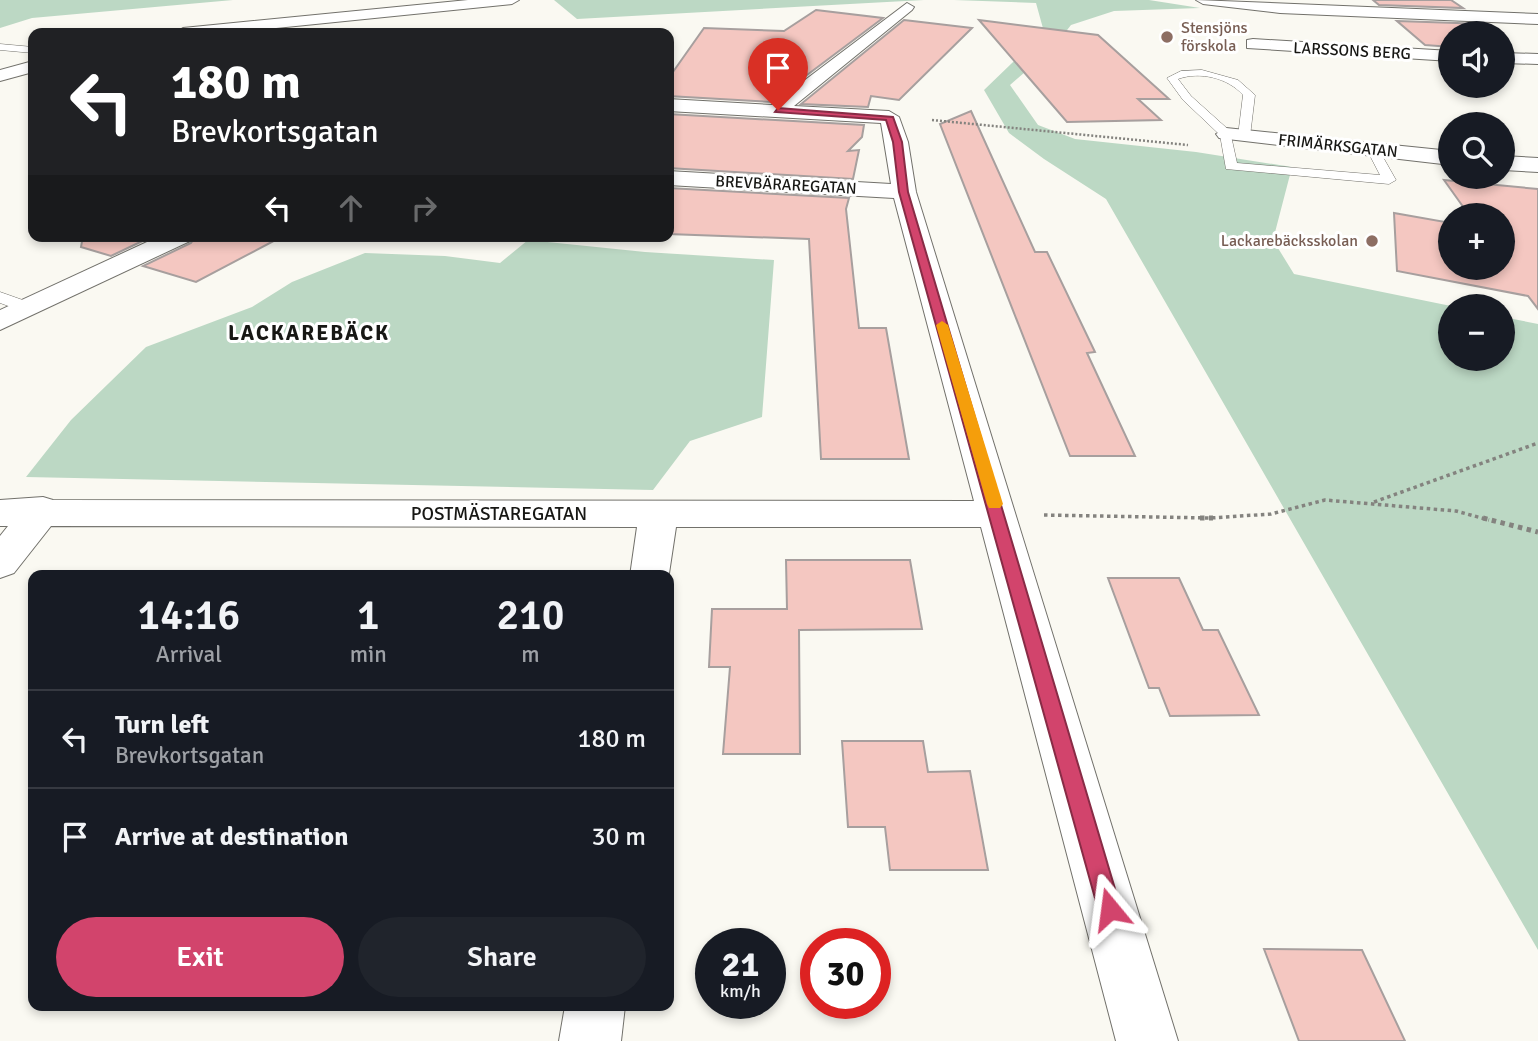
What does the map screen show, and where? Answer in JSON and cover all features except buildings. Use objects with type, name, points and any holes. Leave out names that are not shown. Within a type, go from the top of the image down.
[{"type":"street","points":[[233,28],[512,0]]},
{"type":"street","name":"LARSSONS BERG","points":[[1203,0],[1280,9],[1538,19]]},
{"type":"street","points":[[778,110],[906,7]]},
{"type":"street","points":[[1494,17],[1527,38]]},
{"type":"street","name":"LARSSONS BERG","points":[[1252,44],[1438,55]]},
{"type":"street","points":[[1515,58],[1538,59]]},
{"type":"street","points":[[0,76],[28,68]]},
{"type":"street","points":[[674,105],[889,117],[897,142],[904,192],[1147,1041]]},
{"type":"street","name":"FRIMÄRKSGATAN","points":[[1232,140],[1438,157]]},
{"type":"street","points":[[1515,164],[1538,165]]},
{"type":"street","name":"BREVBÄRAREGATAN","points":[[674,178],[904,192]]},
{"type":"street","points":[[0,321],[168,242]]},
{"type":"street","points":[[0,563],[43,510]]},
{"type":"street","name":"POSTMÄSTAREGATAN","points":[[0,513],[43,510],[658,515],[998,514]]},
{"type":"street","points":[[651,570],[658,515]]},
{"type":"street","points":[[590,1041],[594,1011]]},
{"type":"lane","points":[[0,47],[28,50]]},
{"type":"lane","points":[[1232,140],[1186,98],[1172,78],[1185,74],[1210,75],[1243,86],[1249,95],[1232,140],[1231,166],[1389,180],[1373,150]]},
{"type":"lane","points":[[0,297],[27,308]]},
{"type":"path","points":[[889,117],[1232,140]]},
{"type":"path","points":[[1370,504],[1538,443]]},
{"type":"path","points":[[998,514],[1210,519],[1271,514],[1325,500],[1456,511],[1538,532]]},
{"type":"green space","points":[[0,0],[233,0],[32,18],[0,28]]},
{"type":"green space","points":[[554,0],[924,0],[577,19]]},
{"type":"green space","points":[[954,0],[1149,0],[1200,8],[1114,11],[1071,25],[1053,48],[1010,85],[1038,125],[1075,139],[1196,152],[1292,167],[1273,240],[1294,274],[1438,303],[1438,371],[1515,371],[1515,319],[1538,324],[1538,950],[1106,199],[1009,133],[984,90],[1044,32],[1036,3]]},
{"type":"green space","points":[[526,242],[774,260],[762,417],[690,441],[653,490],[26,477],[71,420],[146,347],[252,307],[292,282],[365,253],[445,256],[500,263]]},
{"type":"slow traffic","points":[[942,325],[995,504]]},
{"type":"place","name":"Stensjöns förskola","points":[[1167,37]]},
{"type":"place","name":"Lackarebäcksskolan","points":[[1372,241]]},
{"type":"district","name":"LACKAREBÄCK","points":[[309,333]]},
{"type":"route","points":[[778,110],[889,117],[897,142],[904,192],[1110,909]]}]
